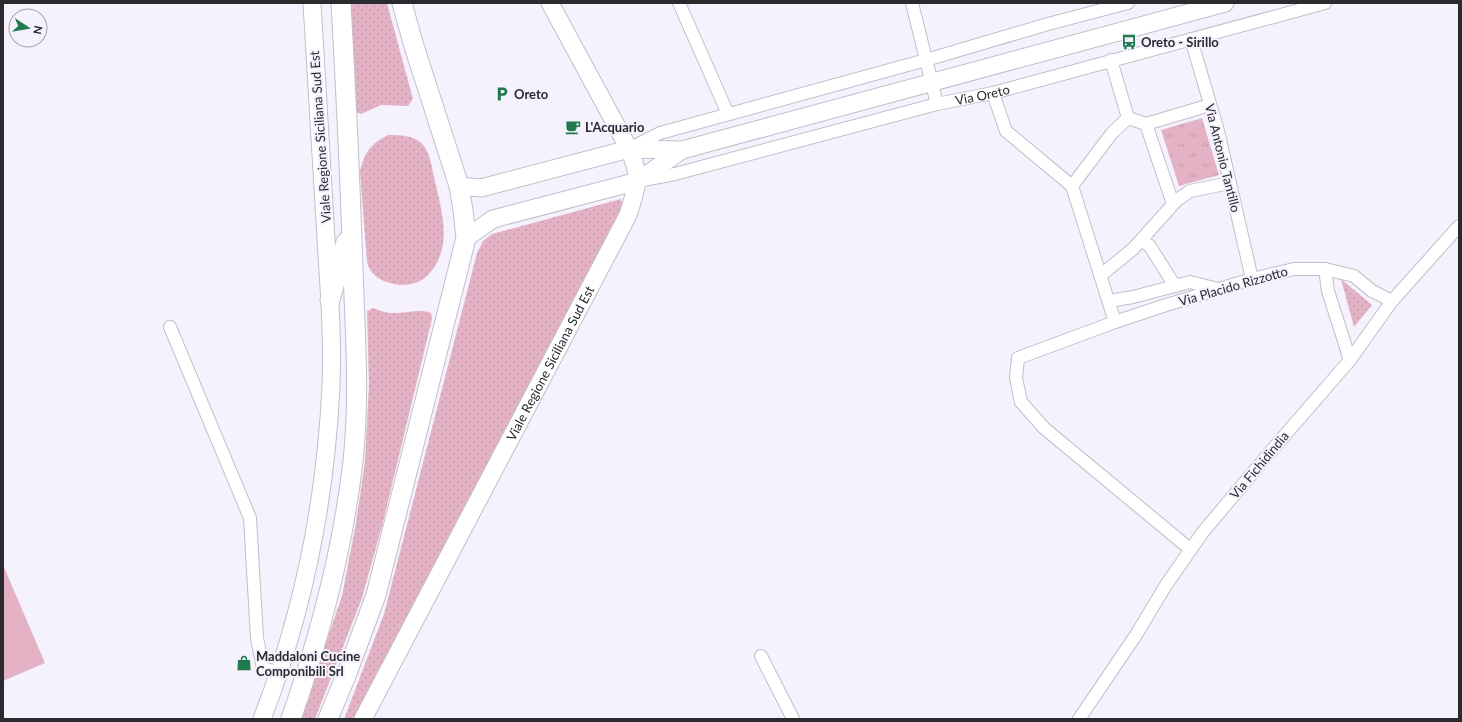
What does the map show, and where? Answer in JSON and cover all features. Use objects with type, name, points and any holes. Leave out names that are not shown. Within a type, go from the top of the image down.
[{"type":"main road","points":[[328,719],[347,674],[376,595],[466,238],[459,186],[420,65],[402,3]]},
{"type":"main road","name":"Viale Regione Siciliana Sud Est","points":[[291,719],[308,671],[329,593],[344,522],[353,460],[357,385],[351,213],[340,8]]},
{"type":"main road","points":[[330,300],[344,251],[351,213]]},
{"type":"main road","points":[[337,719],[347,674]]},
{"type":"street","name":"Viale Regione Siciliana Sud Est","points":[[262,719],[278,673],[301,590],[319,504],[325,457],[331,384],[330,300],[312,3]]},
{"type":"street","name":"Viale Regione Siciliana Sud Est","points":[[363,719],[628,215],[638,181],[636,164],[629,149],[550,3]]},
{"type":"street","points":[[679,3],[728,114]]},
{"type":"street","points":[[912,3],[937,104]]},
{"type":"street","points":[[459,186],[481,188],[629,149],[660,133],[1128,3]]},
{"type":"street","name":"Via Oreto","points":[[682,150],[1226,3]]},
{"type":"street","name":"Via Oreto","points":[[638,181],[675,174],[937,104],[993,93],[1324,3]]},
{"type":"street","name":"Via Antonio Tantillo","points":[[1191,38],[1218,131],[1252,279]]},
{"type":"street","points":[[1111,60],[1128,118]]},
{"type":"street","points":[[993,93],[1006,131],[1072,186],[1115,322]]},
{"type":"street","points":[[1128,118],[1146,124],[1210,105]]},
{"type":"street","points":[[1072,186],[1112,133],[1128,118]]},
{"type":"street","points":[[1146,124],[1173,204]]},
{"type":"street","points":[[629,149],[682,150]]},
{"type":"street","points":[[466,238],[493,219],[638,181],[682,150]]},
{"type":"street","points":[[1101,275],[1133,250],[1173,204],[1190,191],[1230,184]]},
{"type":"street","name":"Via Fichidindia","points":[[1079,719],[1136,635],[1190,549],[1203,532],[1350,360],[1392,301],[1459,226]]},
{"type":"street","points":[[1141,241],[1149,245],[1175,286]]},
{"type":"street","name":"Via Placido Rizzotto","points":[[1190,549],[1044,428],[1020,402],[1016,378],[1018,358],[1115,322],[1252,279],[1294,269],[1325,269],[1354,276],[1372,291],[1392,301]]},
{"type":"street","points":[[1325,269],[1328,291],[1350,360]]},
{"type":"street","points":[[1109,301],[1133,297],[1190,282],[1219,289]]},
{"type":"street","points":[[170,327],[250,518],[257,638],[263,668],[278,673]]},
{"type":"street","points":[[761,656],[793,719]]},
{"type":"green space","points":[[349,3],[387,3],[413,99],[408,106],[381,105],[361,114],[356,112]]},
{"type":"green space","points":[[1202,118],[1219,175],[1179,186],[1161,130]]},
{"type":"green space","points":[[388,135],[412,138],[421,142],[424,146],[431,163],[443,217],[443,241],[441,253],[436,264],[429,274],[421,281],[406,285],[390,283],[382,280],[370,270],[367,262],[360,172],[366,154],[372,146]]},
{"type":"green space","points":[[621,199],[623,208],[353,719],[344,719],[384,614],[477,253],[483,241],[492,234]]},
{"type":"green space","points":[[1341,279],[1372,305],[1354,327]]},
{"type":"green space","points":[[373,308],[389,313],[422,311],[431,313],[432,319],[382,526],[362,598],[315,719],[300,719],[342,596],[356,523],[365,461],[369,385],[367,311]]},
{"type":"green space","points":[[3,565],[45,663],[3,681]]},
{"type":"place","name":"Oreto - Sirillo","points":[[1129,42]]},
{"type":"place","name":"Oreto","points":[[502,94]]},
{"type":"place","name":"L'Acquario","points":[[573,127]]},
{"type":"place","name":"Maddaloni Cucine Componibili Srl","points":[[244,663]]}]
